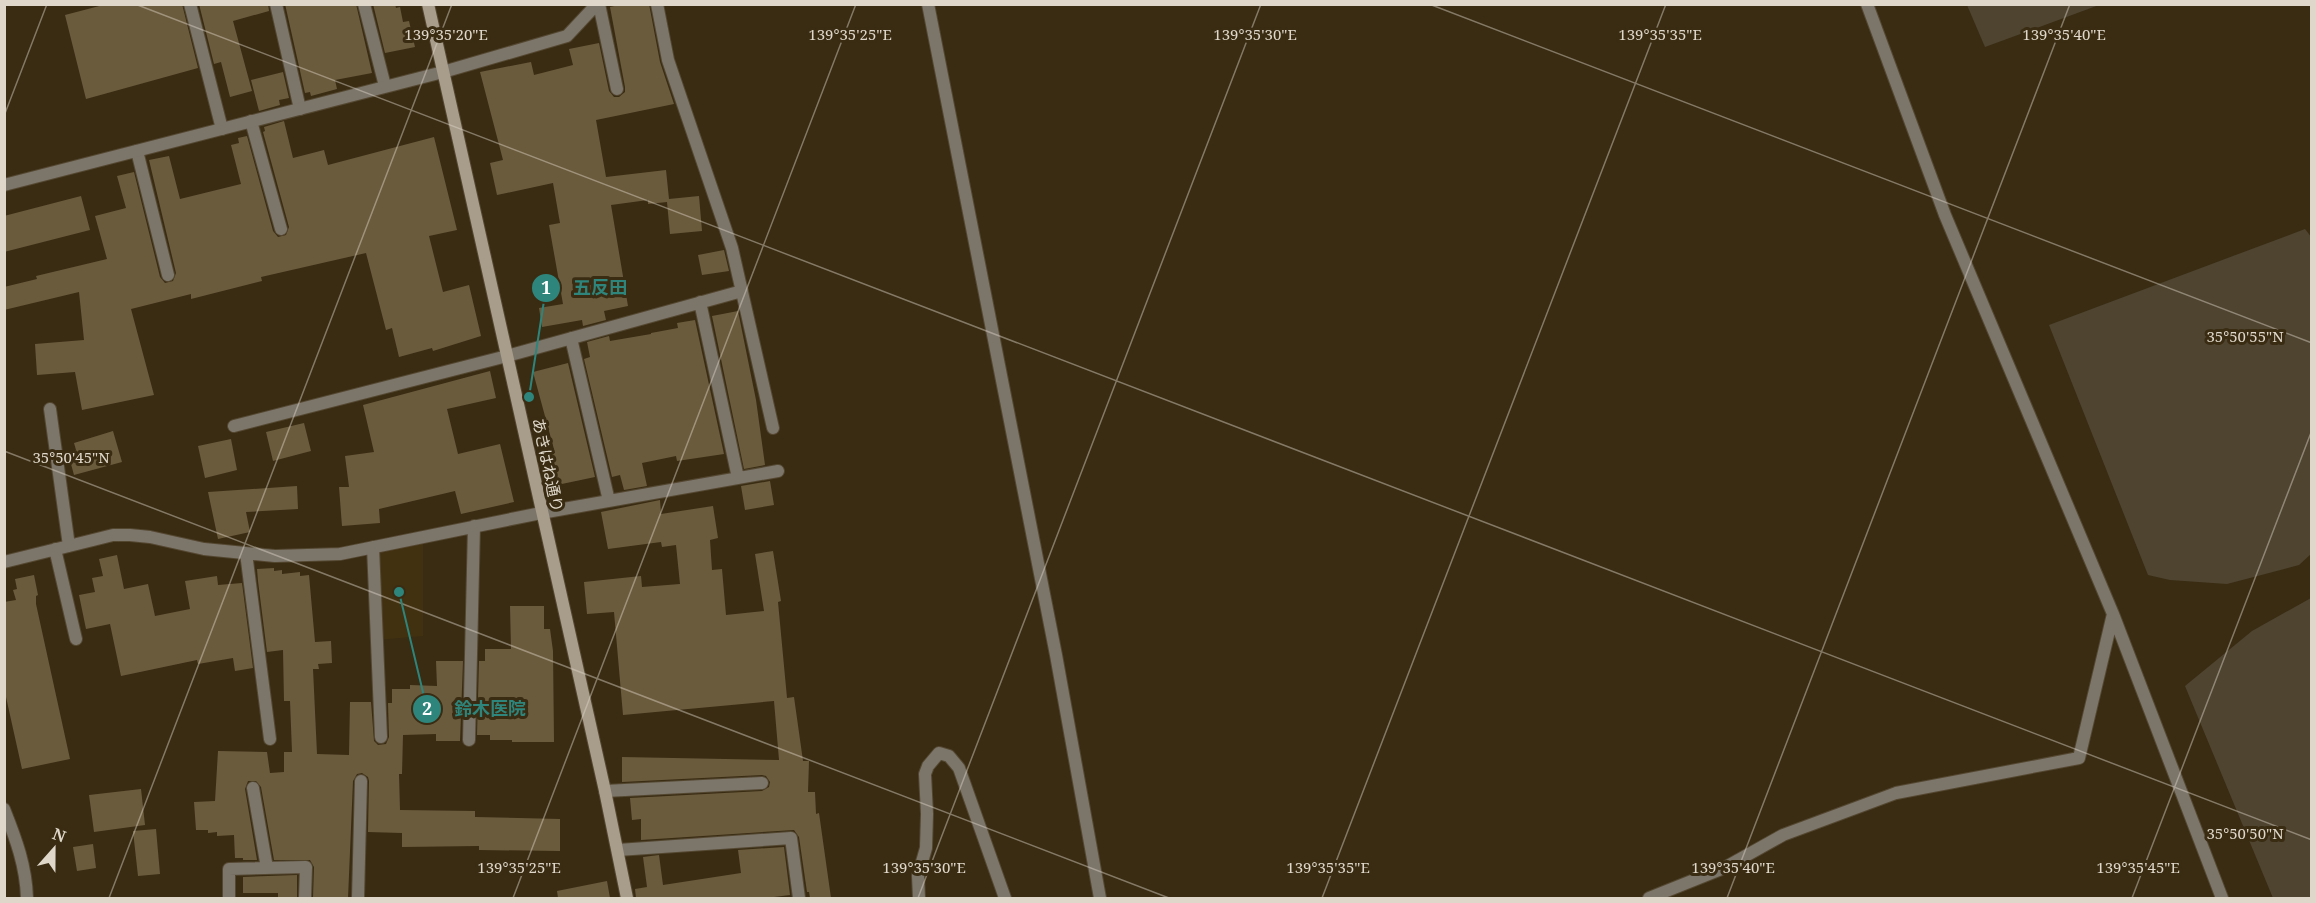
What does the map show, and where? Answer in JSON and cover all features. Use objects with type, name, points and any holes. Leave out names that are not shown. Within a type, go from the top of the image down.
[{"type":"street","points":[[190,4],[222,129]]},
{"type":"street","points":[[276,4],[300,109]]},
{"type":"street","points":[[364,4],[385,86]]},
{"type":"street","name":"あきはね通り","points":[[428,4],[627,898]]},
{"type":"street","points":[[4,186],[443,72],[567,36],[598,4]]},
{"type":"street","points":[[598,4],[617,89]]},
{"type":"street","points":[[657,4],[668,60],[732,248],[773,428]]},
{"type":"street","points":[[928,4],[1101,898]]},
{"type":"street","points":[[1867,4],[1945,215],[2113,614],[2222,898]]},
{"type":"street","points":[[251,121],[281,229]]},
{"type":"street","points":[[137,151],[168,275]]},
{"type":"street","points":[[234,426],[507,356],[742,291]]},
{"type":"street","points":[[700,302],[738,478]]},
{"type":"street","points":[[571,338],[609,501]]},
{"type":"street","points":[[50,409],[69,546]]},
{"type":"street","points":[[4,562],[113,536],[130,535],[204,549],[274,556],[340,554],[541,513],[778,471]]},
{"type":"street","points":[[469,740],[474,526]]},
{"type":"street","points":[[373,547],[381,736]]},
{"type":"street","points":[[55,549],[76,639]]},
{"type":"street","points":[[246,553],[270,739]]},
{"type":"street","points":[[1649,898],[1724,868],[1783,835],[1896,794],[2079,758],[2113,614]]},
{"type":"street","points":[[919,898],[918,876],[926,848],[925,774],[928,766],[939,753],[949,756],[959,768],[1005,898]]},
{"type":"street","points":[[358,898],[361,781]]},
{"type":"street","points":[[605,791],[762,783]]},
{"type":"street","points":[[253,788],[267,868]]},
{"type":"street","points":[[4,809],[26,874],[27,898]]},
{"type":"street","points":[[618,850],[791,838],[799,898]]},
{"type":"street","points":[[229,898],[229,869],[306,867],[305,898]]},
{"type":"shaded area","points":[[1967,5],[2099,5],[1985,47]]},
{"type":"shaded area","points":[[2305,229],[2312,238],[2311,554],[2299,565],[2227,584],[2170,580],[2148,575],[2049,325]]},
{"type":"shaded area","points":[[423,537],[423,636],[377,640],[373,547]]},
{"type":"shaded area","points":[[2311,598],[2311,898],[2273,898],[2185,686],[2252,631]]},
{"type":"building","points":[[107,4],[182,4],[198,68],[86,99],[65,15]]},
{"type":"building","points":[[199,4],[268,4],[269,11],[233,21],[252,91],[230,97],[221,62],[214,64]]},
{"type":"building","points":[[285,4],[356,4],[372,73],[335,80],[337,89],[311,96],[310,92],[305,93]]},
{"type":"building","points":[[373,4],[395,4],[396,8],[400,7],[403,22],[409,21],[415,47],[385,53]]},
{"type":"building","points":[[623,4],[649,4],[660,62],[674,104],[596,120],[606,177],[666,170],[669,199],[699,196],[702,231],[670,234],[667,202],[648,204],[648,200],[611,205],[628,306],[604,311],[606,320],[583,326],[582,320],[542,327],[539,308],[563,304],[549,225],[560,223],[553,183],[497,195],[490,163],[503,160],[480,72],[531,62],[534,75],[573,65],[569,49],[599,43],[609,91],[614,97],[619,97],[625,92],[625,87],[610,7]]},
{"type":"building","points":[[283,72],[289,98],[279,100],[280,105],[259,111],[251,80]]},
{"type":"building","points":[[284,121],[293,158],[324,150],[328,165],[434,137],[457,230],[429,236],[443,292],[469,285],[481,336],[433,351],[432,348],[399,357],[392,328],[386,330],[366,253],[261,277],[262,281],[191,299],[191,294],[131,309],[154,395],[82,410],[75,372],[37,375],[35,344],[84,340],[79,292],[4,310],[4,287],[37,279],[36,276],[107,259],[95,216],[126,208],[117,176],[134,172],[160,277],[165,283],[173,281],[176,273],[149,160],[169,156],[180,199],[241,184],[231,145],[239,143],[238,138],[247,136],[273,231],[278,237],[286,235],[289,227],[263,132],[264,127]]},
{"type":"building","points":[[81,196],[90,230],[4,252],[4,216]]},
{"type":"building","points":[[724,250],[729,271],[702,275],[698,255]]},
{"type":"building","points":[[738,311],[756,400],[765,465],[744,469],[712,316]]},
{"type":"building","points":[[695,320],[724,454],[677,461],[676,456],[642,463],[647,486],[624,490],[620,475],[612,477],[584,359],[590,357],[587,342],[609,336],[610,341],[651,334],[678,328],[677,323]]},
{"type":"building","points":[[568,363],[595,477],[557,485],[550,454],[555,453],[533,372]]},
{"type":"building","points":[[490,371],[496,398],[447,409],[458,454],[500,444],[514,502],[461,514],[455,491],[379,509],[380,523],[342,526],[339,487],[349,487],[345,456],[374,452],[363,405]]},
{"type":"building","points":[[304,423],[311,451],[273,461],[266,432]]},
{"type":"building","points":[[113,431],[122,462],[74,475],[68,453],[76,450],[74,443]]},
{"type":"building","points":[[231,439],[237,470],[205,478],[198,446]]},
{"type":"building","points":[[770,481],[774,505],[745,510],[741,486]]},
{"type":"building","points":[[297,486],[298,509],[246,512],[250,532],[218,539],[208,492]]},
{"type":"building","points":[[660,500],[661,514],[713,506],[718,538],[710,540],[712,570],[722,569],[726,615],[764,611],[755,554],[773,551],[781,601],[778,602],[787,698],[794,697],[803,761],[809,761],[808,792],[815,792],[816,814],[819,813],[831,898],[810,898],[807,892],[799,837],[794,830],[641,840],[641,819],[632,820],[630,798],[762,791],[769,787],[770,782],[766,776],[762,775],[622,782],[622,757],[779,760],[774,701],[623,715],[614,612],[587,614],[584,582],[641,576],[642,587],[680,584],[676,545],[662,547],[661,542],[608,549],[601,512]]},
{"type":"building","points":[[117,555],[124,589],[148,584],[155,616],[190,609],[185,581],[217,576],[218,585],[242,583],[253,668],[235,671],[233,658],[198,664],[197,660],[121,676],[110,624],[86,629],[79,595],[95,592],[92,578],[103,576],[99,559]]},
{"type":"building","points":[[274,568],[274,571],[282,570],[282,574],[300,572],[300,576],[309,575],[315,642],[331,641],[332,663],[318,664],[319,669],[313,669],[317,754],[349,755],[350,702],[371,702],[374,741],[378,745],[386,744],[389,737],[388,703],[392,703],[392,689],[410,689],[410,685],[437,686],[436,661],[463,661],[460,741],[436,741],[436,734],[403,735],[402,774],[399,774],[400,810],[475,811],[475,817],[560,819],[560,851],[479,850],[479,846],[402,847],[402,833],[368,832],[369,781],[368,777],[362,773],[357,774],[353,781],[348,898],[313,898],[314,867],[310,860],[274,860],[261,787],[256,781],[248,781],[245,789],[257,860],[235,858],[234,835],[217,836],[217,832],[208,833],[208,830],[196,830],[194,802],[215,801],[218,751],[267,752],[270,773],[284,772],[284,752],[292,752],[290,701],[284,701],[283,650],[267,652],[258,581],[257,569]]},
{"type":"building","points":[[34,575],[38,595],[36,604],[70,759],[22,769],[4,688],[4,602],[16,600],[13,590],[17,589],[15,579]]},
{"type":"building","points":[[510,606],[544,606],[544,629],[550,629],[553,651],[554,742],[490,740],[490,735],[477,735],[479,661],[485,661],[485,649],[511,649]]},
{"type":"building","points":[[141,789],[145,825],[94,832],[89,795]]},
{"type":"building","points":[[156,829],[160,874],[138,876],[133,831]]},
{"type":"building","points":[[93,844],[96,868],[77,871],[73,847]]},
{"type":"building","points":[[784,847],[790,895],[766,898],[636,898],[635,889],[647,887],[643,857],[659,855],[663,885],[741,873],[738,850]]},
{"type":"building","points":[[297,875],[297,898],[278,898],[278,893],[243,893],[243,877]]},
{"type":"building","points":[[607,881],[610,898],[558,898],[557,891]]},
{"type":"place","name":"五反田","points":[[529,397]]},
{"type":"place","name":"鈴木医院","points":[[399,592]]}]
